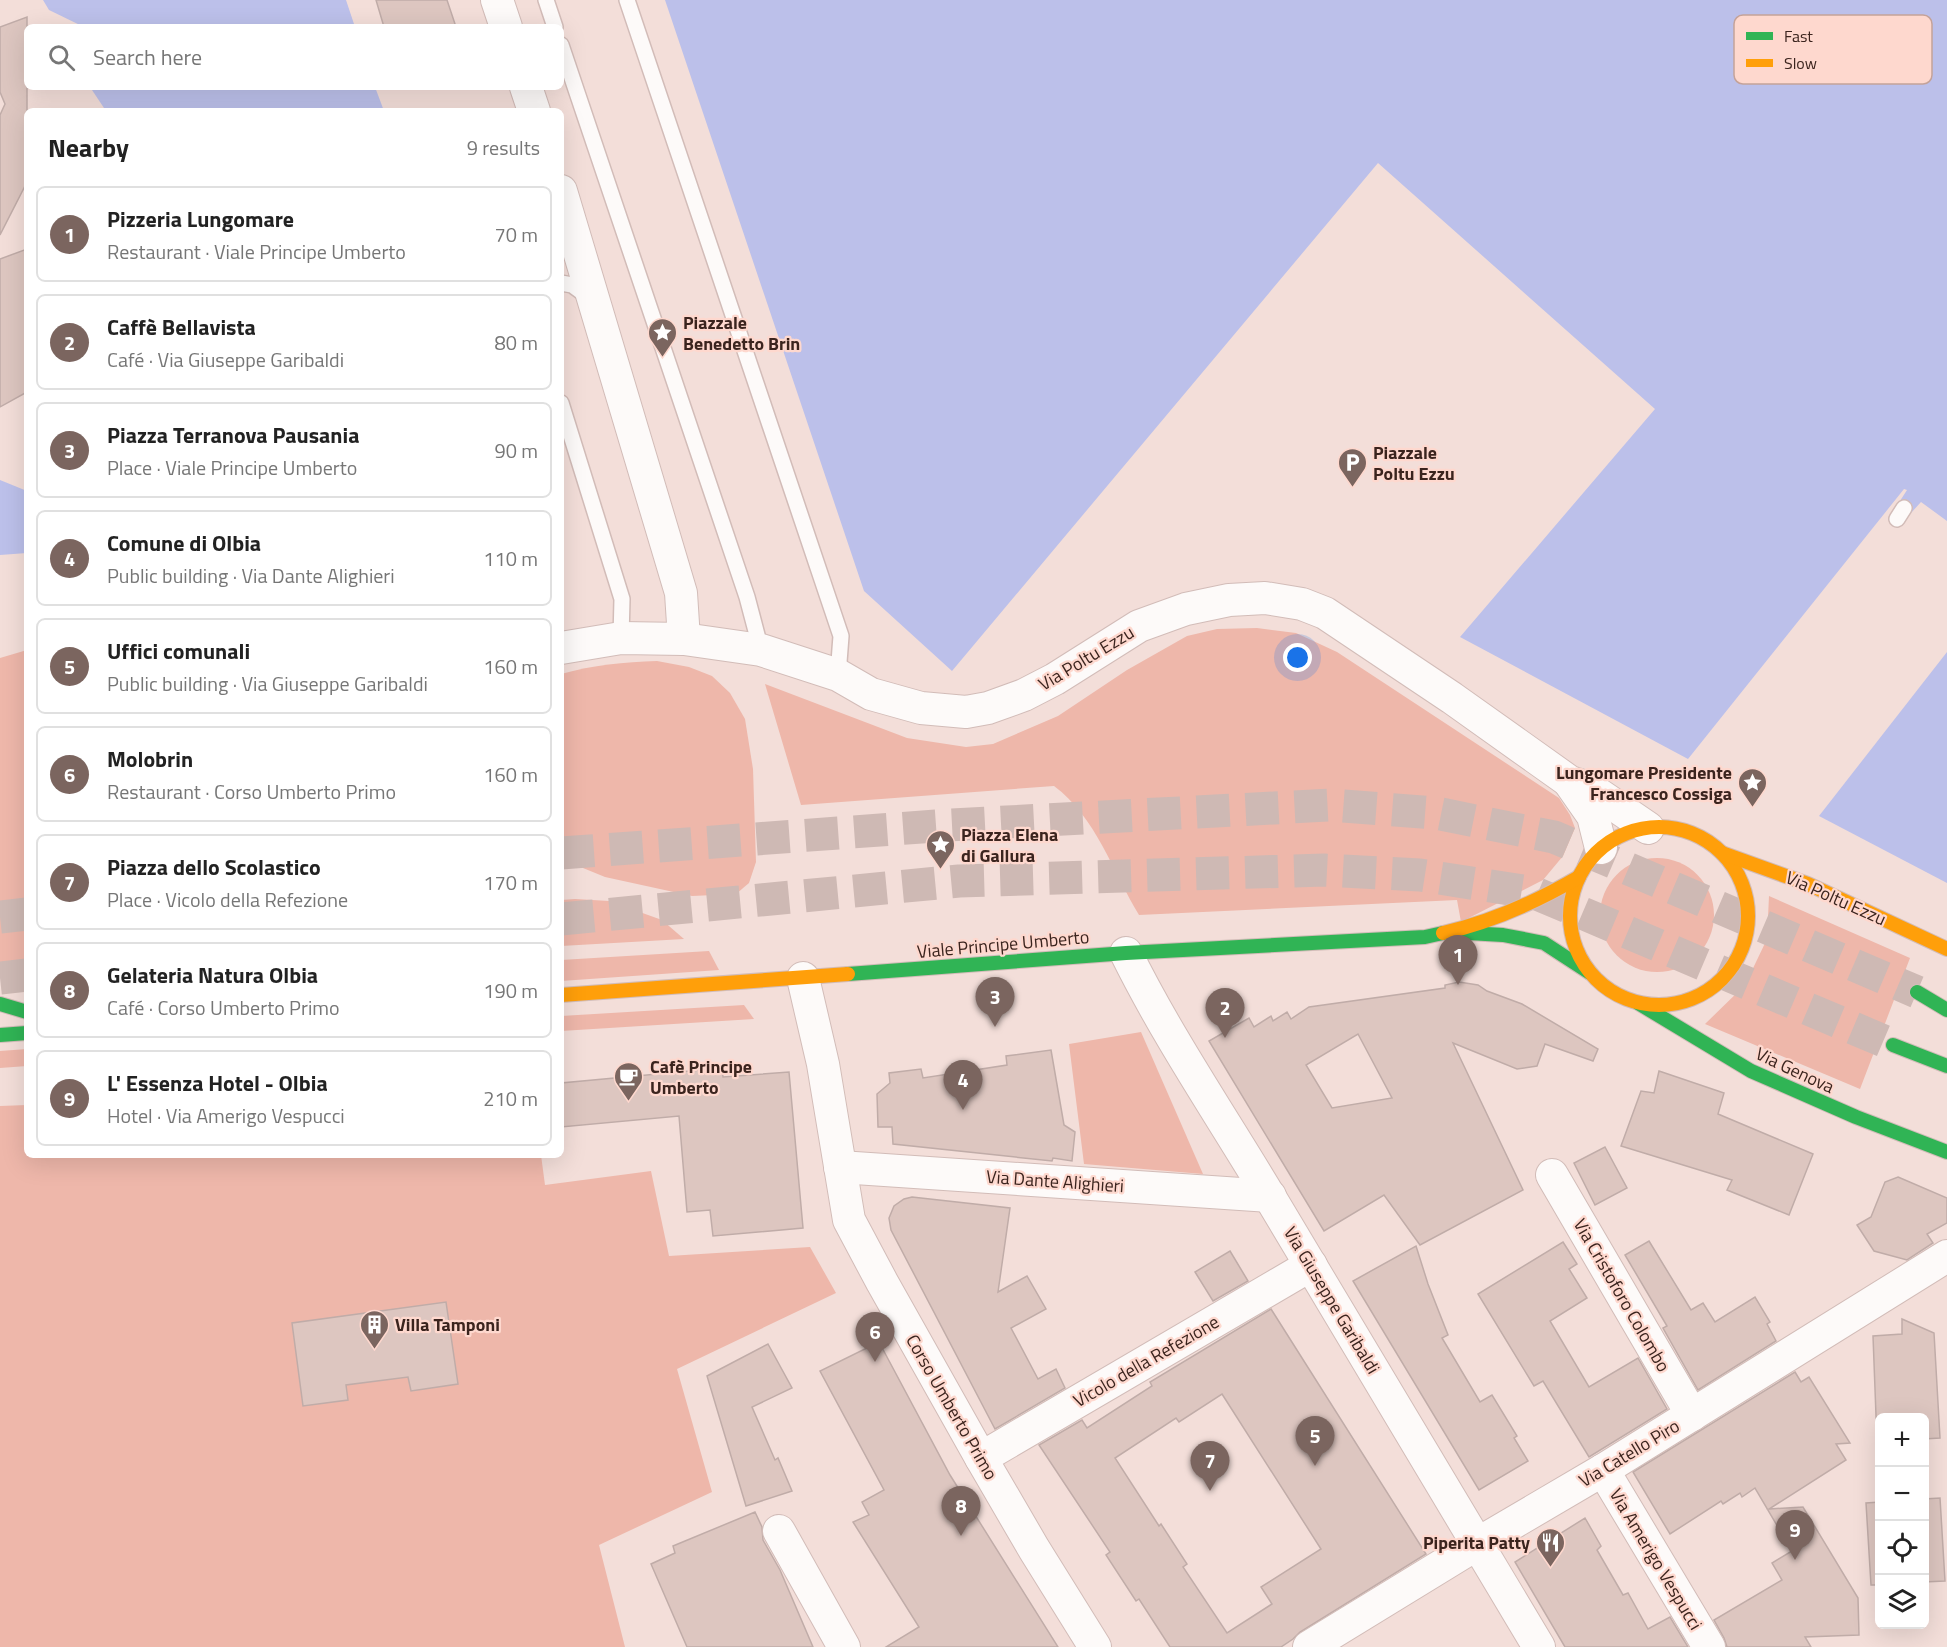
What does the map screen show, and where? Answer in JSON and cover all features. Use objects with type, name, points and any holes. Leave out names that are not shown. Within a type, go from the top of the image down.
[{"type":"street","points":[[497,0],[505,24]]},
{"type":"street","points":[[527,90],[533,108]]},
{"type":"street","points":[[564,201],[681,593],[684,639]]},
{"type":"street","name":"Via Poltu Ezzu","points":[[564,648],[621,638],[684,639],[761,650],[838,675],[871,694],[921,708],[966,712],[988,708],[1024,695],[1055,679],[1138,626],[1186,609],[1229,600],[1265,598],[1302,604],[1324,613],[1452,698],[1570,782],[1591,789],[1648,828]]},
{"type":"street","name":"Via Poltu Ezzu","points":[[1570,782],[1593,816],[1601,848]]},
{"type":"street","points":[[1648,828],[1671,828],[1704,839],[1722,853],[1738,876],[1747,901],[1747,932],[1736,961],[1716,984],[1690,999],[1667,1004],[1637,1002],[1614,992],[1592,974],[1579,954],[1571,924],[1573,894],[1588,861],[1601,848],[1620,836],[1648,828]]},
{"type":"street","name":"Via Poltu Ezzu","points":[[1722,853],[1752,862],[1823,891],[1947,949]]},
{"type":"street","name":"Viale Principe Umberto","points":[[564,995],[1126,953],[1413,938],[1448,933],[1505,916],[1553,893],[1579,877]]},
{"type":"street","name":"Viale Principe Umberto","points":[[1448,933],[1503,935],[1544,944],[1592,974]]},
{"type":"street","name":"Via Giuseppe Garibaldi","points":[[1126,953],[1144,990],[1185,1061],[1270,1196],[1539,1647]]},
{"type":"street","name":"Corso Umberto Primo","points":[[803,978],[823,1064],[849,1220],[981,1458],[1089,1645]]},
{"type":"street","points":[[1917,992],[1947,1010]]},
{"type":"street","name":"Via Genova","points":[[1637,1002],[1751,1071],[1856,1117],[1947,1152]]},
{"type":"street","points":[[0,1004],[24,1011]]},
{"type":"street","points":[[0,1035],[24,1033]]},
{"type":"street","points":[[1893,1045],[1947,1066]]},
{"type":"street","name":"Via Dante Alighieri","points":[[840,1167],[1270,1196]]},
{"type":"street","name":"Via Cristoforo Colombo","points":[[1552,1175],[1692,1415]]},
{"type":"street","name":"Via Catello Piro","points":[[1309,1647],[1603,1470],[1947,1256]]},
{"type":"street","name":"Vicolo della Refezione","points":[[981,1458],[1311,1265]]},
{"type":"street","name":"Via Amerigo Vespucci","points":[[1603,1470],[1709,1647]]},
{"type":"street","points":[[779,1531],[844,1647]]},
{"type":"lane","points":[[546,0],[554,24]]},
{"type":"lane","points":[[627,0],[841,636],[838,675]]},
{"type":"lane","points":[[564,54],[743,586],[761,650]]},
{"type":"lane","points":[[564,284],[572,285],[594,301]]},
{"type":"lane","points":[[564,413],[622,599],[621,638]]},
{"type":"shaded area","points":[[1257,628],[1296,633],[1337,652],[1559,798],[1575,828],[1563,856],[1543,880],[1461,922],[1457,900],[1139,915],[1092,829],[1069,799],[1054,786],[801,805],[765,684],[907,738],[966,747],[993,744],[1058,716],[1127,670],[1187,636],[1217,629]]},
{"type":"shaded area","points":[[24,651],[24,964],[0,962],[0,658]]},
{"type":"shaded area","points":[[657,661],[689,667],[712,676],[730,693],[745,719],[753,769],[756,862],[749,883],[736,894],[692,896],[605,877],[564,860],[564,673],[609,664]]},
{"type":"shaded area","points":[[1657,858],[1679,862],[1698,874],[1710,893],[1714,915],[1710,937],[1698,956],[1679,968],[1657,972],[1635,968],[1616,956],[1604,937],[1600,915],[1604,893],[1616,874],[1635,862]]},
{"type":"shaded area","points":[[1769,896],[1910,958],[1860,1089],[1705,1024],[1745,985],[1767,939]]},
{"type":"shaded area","points":[[564,900],[609,901],[662,920],[684,939],[564,946]]},
{"type":"shaded area","points":[[709,951],[719,970],[564,981],[564,960]]},
{"type":"shaded area","points":[[744,1005],[754,1019],[564,1031],[564,1016]]},
{"type":"shaded area","points":[[1141,1032],[1203,1174],[1084,1164],[1069,1044]]},
{"type":"shaded area","points":[[24,1049],[24,1066],[0,1068],[0,1051]]},
{"type":"shaded area","points":[[24,1105],[24,1158],[541,1158],[545,1185],[651,1171],[669,1256],[810,1247],[836,1293],[677,1369],[712,1492],[599,1545],[625,1647],[0,1647],[0,1106]]},
{"type":"water","points":[[43,0],[346,0],[354,24],[78,24],[49,10]]},
{"type":"water","points":[[665,0],[1947,0],[1947,521],[1921,502],[1911,513],[1898,504],[1907,490],[1904,489],[1688,759],[1460,637],[1655,409],[1378,163],[952,671],[864,591]]},
{"type":"water","points":[[92,90],[376,90],[383,108],[104,108]]},
{"type":"water","points":[[0,480],[24,490],[24,553],[0,555]]},
{"type":"water","points":[[1947,652],[1947,883],[1819,816]]},
{"type":"building","points":[[376,0],[447,0],[455,24],[383,24]]},
{"type":"building","points":[[27,17],[27,24],[24,24],[24,90],[27,90],[27,108],[24,108],[24,188],[0,235],[0,115],[5,104],[0,92],[0,27]]},
{"type":"building","points":[[24,250],[24,394],[0,407],[0,259]]},
{"type":"building","points":[[1459,982],[1478,985],[1487,991],[1522,1004],[1598,1049],[1593,1061],[1545,1044],[1537,1066],[1517,1069],[1453,1043],[1523,1190],[1420,1245],[1384,1195],[1324,1231],[1209,1041],[1249,1018],[1254,1027],[1271,1016],[1273,1021],[1287,1012],[1291,1019],[1309,1007],[1445,988],[1445,985]],"holes":[[[1358,1034],[1392,1098],[1332,1108],[1306,1065]]]},
{"type":"building","points":[[1051,1050],[1064,1125],[1075,1132],[1072,1161],[1053,1158],[1052,1161],[893,1144],[892,1127],[878,1127],[877,1094],[890,1083],[889,1073],[921,1069],[923,1078],[1007,1065],[1006,1056]]},
{"type":"building","points":[[722,1068],[723,1077],[789,1072],[803,1228],[713,1236],[710,1210],[687,1212],[679,1116],[564,1127],[564,1083]]},
{"type":"building","points":[[1659,1071],[1724,1093],[1718,1114],[1813,1154],[1789,1215],[1727,1190],[1732,1180],[1621,1146],[1641,1091],[1654,1093]]},
{"type":"building","points":[[1605,1147],[1627,1188],[1595,1205],[1574,1163]]},
{"type":"building","points":[[1898,1177],[1947,1198],[1947,1223],[1927,1234],[1933,1243],[1907,1260],[1874,1251],[1857,1225],[1871,1217],[1885,1182]]},
{"type":"building","points":[[912,1197],[1010,1208],[998,1292],[1027,1276],[1046,1309],[1011,1328],[1038,1379],[1056,1369],[1065,1388],[995,1429],[891,1230],[889,1218],[894,1206]]},
{"type":"building","points":[[1649,1241],[1691,1310],[1703,1303],[1715,1322],[1755,1297],[1770,1322],[1767,1324],[1776,1341],[1698,1390],[1663,1328],[1667,1326],[1625,1255]]},
{"type":"building","points":[[1563,1242],[1577,1264],[1569,1269],[1587,1298],[1550,1321],[1589,1387],[1638,1358],[1667,1409],[1589,1457],[1543,1381],[1534,1386],[1478,1294]]},
{"type":"building","points":[[1416,1246],[1448,1335],[1442,1338],[1480,1402],[1492,1395],[1517,1436],[1514,1438],[1528,1461],[1479,1490],[1353,1281]]},
{"type":"building","points":[[1230,1251],[1248,1281],[1213,1301],[1195,1272]]},
{"type":"building","name":"Villa Tamponi","points":[[446,1302],[458,1384],[411,1391],[408,1377],[346,1385],[348,1400],[303,1406],[292,1323]]},
{"type":"building","points":[[1271,1309],[1426,1554],[1300,1632],[1281,1647],[1170,1647],[1139,1599],[1136,1601],[1106,1555],[1110,1552],[1039,1445],[1082,1420],[1087,1428],[1152,1386],[1150,1382]],"holes":[[[1222,1394],[1321,1549],[1261,1587],[1272,1604],[1227,1633],[1183,1567],[1187,1564],[1161,1524],[1159,1526],[1115,1458],[1176,1418],[1179,1422]]]},
{"type":"building","points":[[1902,1319],[1934,1333],[1940,1438],[1929,1439],[1929,1413],[1876,1413],[1873,1336],[1902,1334]]},
{"type":"building","points":[[879,1342],[950,1475],[1058,1647],[886,1647],[919,1627],[853,1522],[869,1515],[862,1502],[884,1490],[820,1371]]},
{"type":"building","points":[[768,1344],[792,1388],[752,1407],[775,1460],[778,1458],[792,1491],[746,1506],[707,1376]]},
{"type":"building","points":[[1795,1372],[1801,1382],[1809,1377],[1850,1443],[1836,1444],[1846,1460],[1769,1509],[1803,1507],[1858,1598],[1859,1635],[1805,1637],[1811,1647],[1727,1647],[1714,1620],[1782,1580],[1772,1563],[1792,1551],[1755,1488],[1742,1497],[1740,1493],[1723,1504],[1721,1501],[1670,1534],[1633,1472]]},
{"type":"building","points":[[1940,1498],[1945,1581],[1929,1582],[1929,1499]]},
{"type":"building","points":[[1875,1502],[1875,1585],[1871,1585],[1866,1503]]},
{"type":"building","points":[[755,1512],[762,1527],[763,1540],[780,1570],[813,1647],[687,1647],[651,1564],[675,1553],[673,1546]]},
{"type":"building","points":[[1585,1518],[1601,1546],[1597,1550],[1623,1595],[1628,1593],[1648,1629],[1670,1617],[1688,1647],[1565,1647],[1515,1562]]},
{"type":"tunnel","points":[[564,853],[950,825],[1330,805],[1436,813],[1554,837],[1917,992]]},
{"type":"tunnel","points":[[564,919],[959,881],[1324,870],[1420,875],[1535,893],[1893,1045]]},
{"type":"tunnel","points":[[0,917],[24,914]]},
{"type":"tunnel","points":[[0,978],[24,975]]},
{"type":"traffic: fast","points":[[848,974],[1126,953],[1425,937],[1443,933]]},
{"type":"traffic: fast","points":[[1468,933],[1503,935],[1544,943],[1590,973]]},
{"type":"traffic: fast","points":[[1917,992],[1947,1010]]},
{"type":"traffic: fast","points":[[1638,1003],[1751,1071],[1856,1117],[1947,1152]]},
{"type":"traffic: fast","points":[[0,1004],[24,1011]]},
{"type":"traffic: fast","points":[[0,1035],[24,1033]]},
{"type":"traffic: fast","points":[[1893,1045],[1947,1066]]},
{"type":"traffic: slow","points":[[1659,827],[1693,834],[1722,853],[1741,882],[1748,916],[1741,950],[1722,979],[1693,998],[1659,1005],[1625,998],[1596,979],[1577,950],[1570,916],[1577,882],[1596,853],[1625,834],[1659,827]]},
{"type":"traffic: slow","points":[[1722,853],[1808,884],[1947,949]]},
{"type":"traffic: slow","points":[[1443,933],[1513,910],[1579,877]]},
{"type":"traffic: slow","points":[[564,995],[848,974]]},
{"type":"place","name":"Piazzale Benedetto Brin","points":[[662,358]]},
{"type":"place","name":"Piazzale Poltu Ezzu","points":[[1352,488]]},
{"type":"place","name":"Lungomare Presidente Francesco Cossiga","points":[[1753,808]]},
{"type":"place","name":"Piazza Elena di Gallura","points":[[940,870]]},
{"type":"place","name":"Pizzeria Lungomare","points":[[1458,985]]},
{"type":"place","name":"Piazza Terranova Pausania","points":[[995,1027]]},
{"type":"place","name":"Caffè Bellavista","points":[[1225,1038]]},
{"type":"place","name":"Cafè Principe Umberto","points":[[629,1102]]},
{"type":"place","name":"Comune di Olbia","points":[[963,1110]]},
{"type":"place","name":"Villa Tamponi","points":[[374,1350]]},
{"type":"place","name":"Molobrin","points":[[875,1362]]},
{"type":"place","name":"Uffici comunali","points":[[1315,1466]]},
{"type":"place","name":"Piazza dello Scolastico","points":[[1210,1491]]},
{"type":"place","name":"Gelateria Natura Olbia","points":[[961,1536]]},
{"type":"place","name":"L' Essenza Hotel - Olbia","points":[[1795,1560]]},
{"type":"place","name":"Piperita Patty","points":[[1551,1568]]}]
